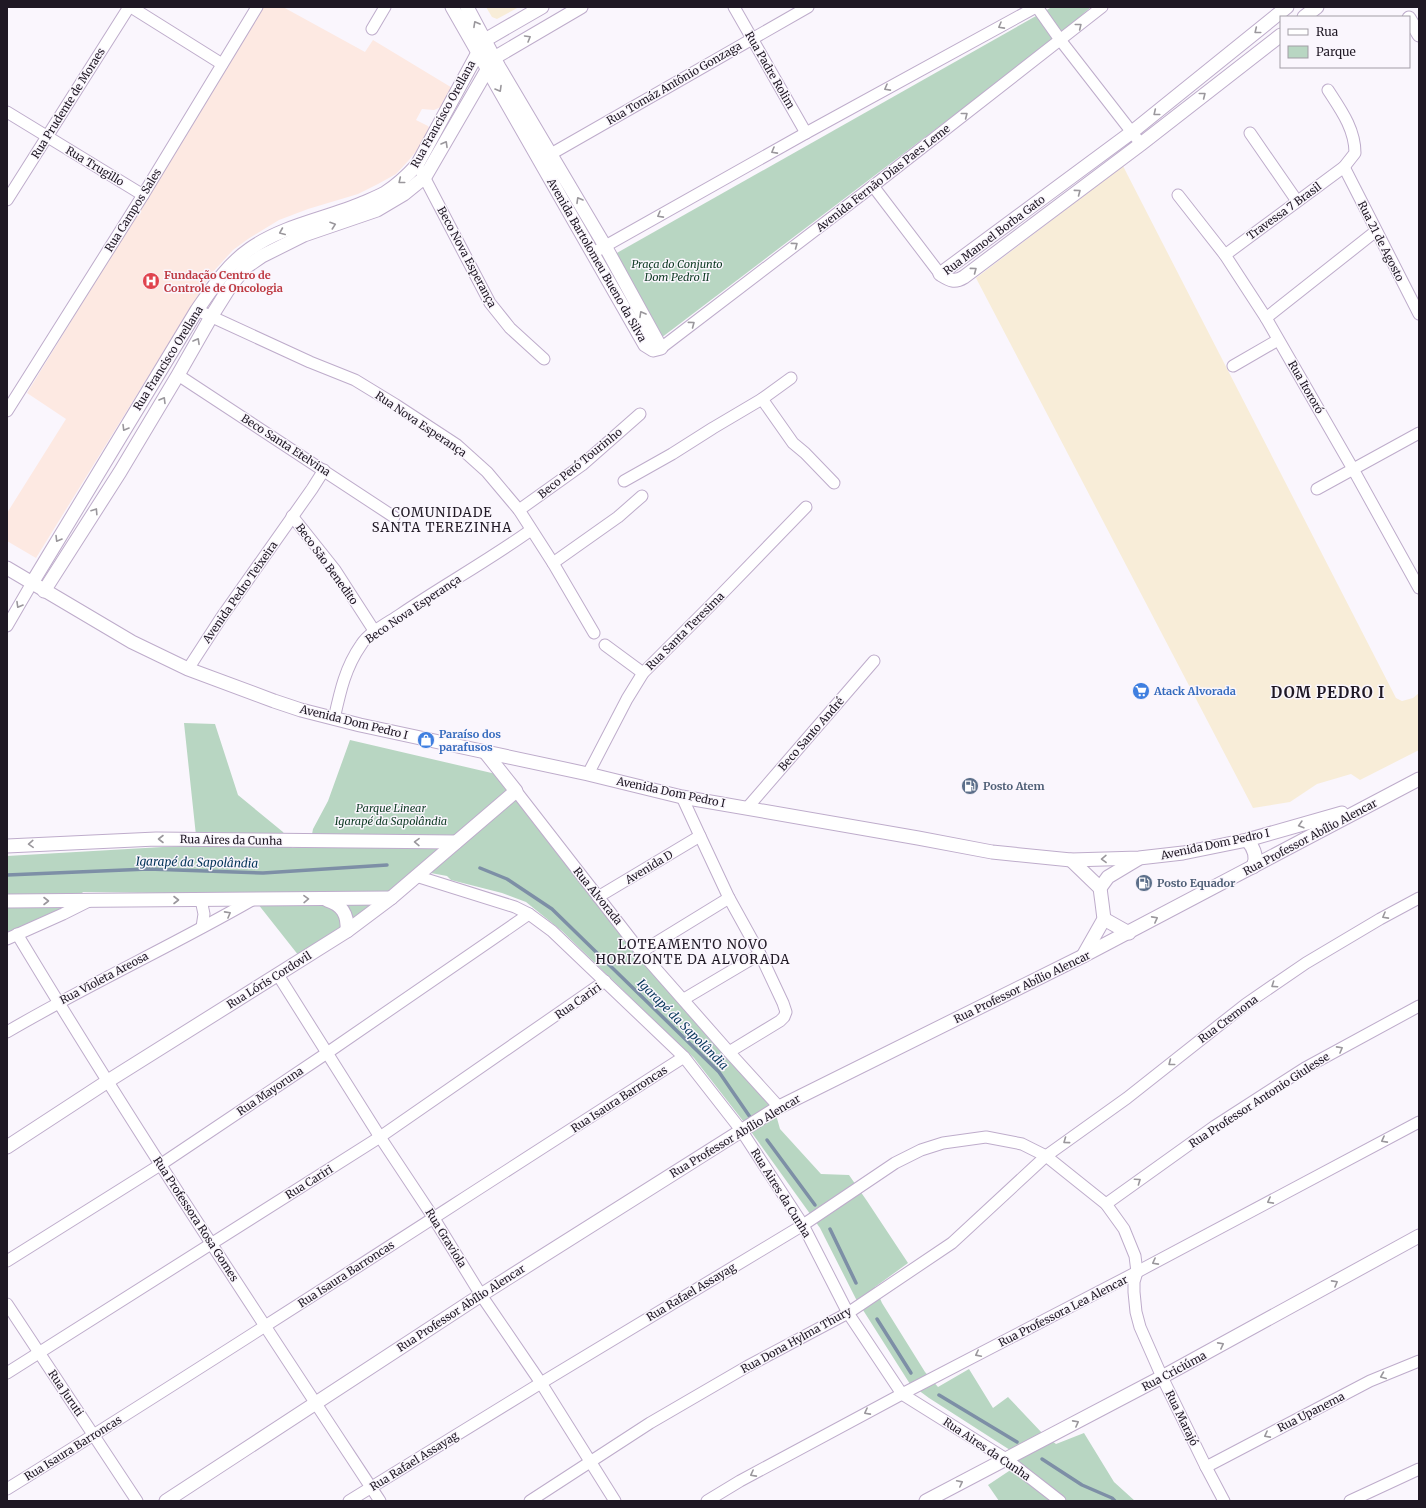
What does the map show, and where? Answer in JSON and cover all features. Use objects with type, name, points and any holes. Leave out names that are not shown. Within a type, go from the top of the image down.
[{"type":"street","points":[[130,7],[222,64]]},
{"type":"street","name":"Rua Prudente de Moraes","points":[[7,200],[46,136],[130,7]]},
{"type":"street","name":"Rua Campos Sales","points":[[7,411],[143,195],[257,7]]},
{"type":"street","points":[[372,28],[385,7]]},
{"type":"street","name":"Avenida Bartolomeu Bueno da Silva","points":[[452,7],[478,52],[491,64]]},
{"type":"street","name":"Avenida Bartolomeu Bueno da Silva","points":[[467,7],[485,40],[491,64],[546,157],[605,246],[661,348],[653,350],[645,345],[593,253],[546,157]]},
{"type":"street","points":[[485,40],[542,7]]},
{"type":"street","points":[[491,64],[582,7]]},
{"type":"street","name":"Rua Padre Rolim","points":[[734,7],[806,133]]},
{"type":"street","name":"Rua Tomáz Antônio Gonzaga","points":[[546,157],[808,7]]},
{"type":"street","points":[[593,253],[806,133],[1036,7],[1141,144]]},
{"type":"street","name":"Avenida Fernão Dias Paes Leme","points":[[661,348],[873,186],[1102,7]]},
{"type":"street","name":"Rua Manoel Borba Gato","points":[[1280,36],[1141,144],[964,277],[955,281],[950,280],[940,274],[1132,132],[1287,7]]},
{"type":"street","points":[[1305,16],[1317,7]]},
{"type":"street","points":[[1403,7],[1408,16]]},
{"type":"street","points":[[1410,19],[1419,35]]},
{"type":"street","name":"Rua Francisco Orellana","points":[[44,590],[120,472],[231,285],[251,248],[272,236],[293,227],[349,209],[383,194],[403,180],[417,166],[485,40]]},
{"type":"street","name":"Rua Francisco Orellana","points":[[32,583],[197,310],[219,278],[242,263],[262,256],[304,235],[376,210],[404,194],[425,177],[491,64]]},
{"type":"street","name":"Travessa 7 Brasil","points":[[1225,255],[1344,167],[1355,153],[1355,141],[1347,120],[1328,90]]},
{"type":"street","name":"Rua Trugillo","points":[[7,112],[143,195]]},
{"type":"street","points":[[1250,133],[1297,201]]},
{"type":"street","name":"Beco Nova Esperança","points":[[417,166],[425,177],[490,303],[510,328],[544,359]]},
{"type":"street","name":"Rua 21 de Agosto","points":[[1344,167],[1419,314]]},
{"type":"street","points":[[873,186],[940,274]]},
{"type":"street","name":"Rua Itororó","points":[[1178,195],[1225,255],[1266,318],[1353,469],[1419,588]]},
{"type":"street","points":[[1266,318],[1376,231]]},
{"type":"street","name":"Rua Nova Esperança","points":[[197,310],[310,362],[355,380],[457,445],[487,472],[520,510],[594,633]]},
{"type":"street","points":[[1233,366],[1278,340]]},
{"type":"street","name":"Beco Santa Etelvina","points":[[178,375],[394,517]]},
{"type":"street","points":[[624,481],[672,454],[762,399],[791,378]]},
{"type":"street","points":[[762,399],[793,443],[805,453],[834,483]]},
{"type":"street","name":"Beco Peró Tourinho","points":[[520,510],[602,449],[640,414]]},
{"type":"street","points":[[1317,488],[1419,433]]},
{"type":"street","name":"Avenida Pedro Teixeira","points":[[188,669],[221,618],[292,516],[312,490],[324,470]]},
{"type":"street","points":[[553,563],[618,517],[642,496]]},
{"type":"street","name":"Rua Santa Teresima","points":[[588,774],[627,699],[643,674],[806,507]]},
{"type":"street","name":"Beco São Benedito","points":[[292,516],[335,570],[375,632]]},
{"type":"street","name":"Beco Nova Esperança","points":[[334,719],[342,681],[361,644],[375,632],[447,584],[497,555],[531,530]]},
{"type":"street","name":"Avenida Dom Pedro I","points":[[7,568],[126,639],[188,669],[262,697],[334,719],[682,796],[992,852],[1071,860],[1139,858],[1183,853],[1247,840],[1365,807]]},
{"type":"street","points":[[7,626],[32,583]]},
{"type":"street","points":[[605,645],[643,674]]},
{"type":"street","name":"Beco Santo André","points":[[747,808],[874,661]]},
{"type":"street","name":"Rua Alvorada","points":[[486,752],[641,952],[779,1108]]},
{"type":"street","name":"Rua Professor Abílio Alencar","points":[[166,1501],[482,1294],[741,1130],[779,1108],[1129,933],[1419,778]]},
{"type":"street","name":"Rua Lóris Cordovil","points":[[7,1147],[108,1081],[347,931],[391,898],[516,791]]},
{"type":"street","points":[[682,796],[730,898],[760,954],[786,1012],[784,1018],[780,1021],[728,1052]]},
{"type":"street","name":"Avenida D","points":[[598,898],[700,836]]},
{"type":"street","name":"Rua Aires da Cunha","points":[[7,846],[156,839],[456,842]]},
{"type":"street","points":[[1247,840],[1254,851],[1255,862],[1253,867]]},
{"type":"street","points":[[1100,888],[1108,877],[1139,858]]},
{"type":"street","points":[[1071,860],[1100,888],[1104,919],[1083,956]]},
{"type":"street","name":"Rua Aires da Cunha","points":[[416,876],[508,905],[529,914],[552,931],[684,1057],[741,1130],[803,1225],[848,1313],[902,1394],[1006,1459],[1060,1501]]},
{"type":"street","points":[[324,898],[342,907],[346,914],[348,923],[347,931]]},
{"type":"street","points":[[7,901],[391,898]]},
{"type":"street","points":[[641,952],[730,898]]},
{"type":"street","name":"Rua Cremona","points":[[1046,1156],[1127,1098],[1246,1004],[1306,963],[1419,898]]},
{"type":"street","points":[[201,900],[204,914],[202,927]]},
{"type":"street","name":"Rua Violeta Areosa","points":[[7,1032],[58,1002],[252,900]]},
{"type":"street","points":[[12,937],[89,901]]},
{"type":"street","name":"Rua Mayoruna","points":[[7,1261],[160,1165],[327,1053],[529,914]]},
{"type":"street","points":[[1104,919],[1129,933]]},
{"type":"street","name":"Rua Professora Rosa Gomes","points":[[12,937],[58,1002],[160,1165],[380,1501]]},
{"type":"street","points":[[684,999],[760,954]]},
{"type":"street","name":"Rua Graviola","points":[[278,975],[380,1137],[541,1383],[615,1501]]},
{"type":"street","name":"Rua Cariri","points":[[7,1373],[380,1137],[605,981]]},
{"type":"street","name":"Rua Professor Antonio Giulesse","points":[[1106,1204],[1215,1126],[1305,1068],[1419,1006]]},
{"type":"street","name":"Rua Isaura Barroncas","points":[[7,1489],[265,1327],[433,1217],[684,1057]]},
{"type":"street","name":"Rua Professora Lea Alencar","points":[[707,1501],[740,1481],[902,1394],[1137,1272],[1419,1122]]},
{"type":"street","name":"Rua Rafael Assayag","points":[[349,1501],[803,1225],[895,1163],[921,1150],[943,1143],[986,1137],[1022,1144],[1046,1156]]},
{"type":"street","name":"Rua Marajó","points":[[1046,1156],[1106,1204],[1124,1229],[1135,1256],[1137,1272],[1134,1282],[1134,1292],[1136,1312],[1140,1327],[1162,1377],[1224,1501]]},
{"type":"street","name":"Rua Dona Hylma Thury","points":[[530,1501],[650,1423],[748,1366],[848,1313],[952,1243],[1046,1156]]},
{"type":"street","name":"Rua Criciúma","points":[[926,1501],[1162,1377],[1419,1236]]},
{"type":"street","name":"Rua Juruti","points":[[7,1304],[137,1501]]},
{"type":"street","name":"Rua Upanema","points":[[1206,1467],[1370,1381],[1419,1361]]},
{"type":"street","points":[[1350,1501],[1419,1469]]},
{"type":"shaded area","name":"Fundação Centro de Controle de Oncologia","points":[[264,7],[283,7],[365,52],[373,40],[454,89],[443,106],[434,110],[422,109],[416,120],[428,126],[430,130],[429,135],[396,174],[358,194],[308,209],[279,220],[233,250],[212,273],[36,558],[7,541],[7,513],[66,419],[27,393]]},
{"type":"shaded area","points":[[486,7],[519,7],[497,19],[492,17]]},
{"type":"shaded area","points":[[1123,166],[1396,698],[1402,701],[1413,698],[1419,693],[1419,750],[1360,780],[1351,774],[1317,784],[1290,802],[1253,808],[976,278]]},
{"type":"green space","name":"Praça do Conjunto Dom Pedro II","points":[[1052,7],[1091,7],[1058,36],[661,338],[615,254]]},
{"type":"green space","name":"Parque Linear Igarapé da Sapolândia","points":[[184,723],[215,724],[238,795],[283,832],[292,848],[310,845],[313,829],[328,801],[350,740],[496,774],[773,1104],[780,1129],[821,1174],[849,1175],[908,1263],[875,1287],[882,1303],[925,1372],[938,1387],[969,1369],[993,1408],[1008,1397],[1043,1434],[1056,1444],[1084,1433],[1114,1482],[1135,1501],[999,1501],[988,1485],[1009,1471],[1010,1450],[929,1398],[910,1384],[856,1299],[820,1228],[747,1126],[694,1058],[562,931],[526,902],[502,893],[451,880],[447,876],[420,871],[361,917],[299,956],[250,894],[83,892],[66,910],[7,935],[7,856],[197,845]]},
{"type":"waterway","name":"Igarapé da Sapolândia","points":[[7,875],[148,869],[263,873],[387,865]]},
{"type":"waterway","name":"Igarapé da Sapolândia","points":[[480,868],[507,879],[552,909],[719,1072],[750,1117]]},
{"type":"waterway","name":"Igarapé da Sapolândia","points":[[767,1140],[815,1205]]},
{"type":"waterway","name":"Igarapé da Sapolândia","points":[[830,1229],[856,1283]]},
{"type":"waterway","name":"Igarapé da Sapolândia","points":[[877,1319],[911,1373]]},
{"type":"waterway","name":"Igarapé da Sapolândia","points":[[939,1395],[1017,1442]]},
{"type":"waterway","name":"Igarapé da Sapolândia","points":[[1042,1459],[1082,1485],[1112,1498],[1115,1501]]},
{"type":"place","name":"Fundação Centro de Controle de Oncologia","points":[[151,281]]},
{"type":"place","name":"Atack Alvorada","points":[[1141,691]]},
{"type":"place","name":"Paraíso dos parafusos","points":[[426,740]]},
{"type":"place","name":"Posto Atem","points":[[970,786]]},
{"type":"place","name":"Posto Equador","points":[[1144,883]]},
{"type":"district","name":"COMUNIDADE SANTA TEREZINHA","points":[[442,520]]},
{"type":"district","name":"DOM PEDRO I","points":[[1328,692]]},
{"type":"district","name":"LOTEAMENTO NOVO HORIZONTE DA ALVORADA","points":[[693,952]]}]
